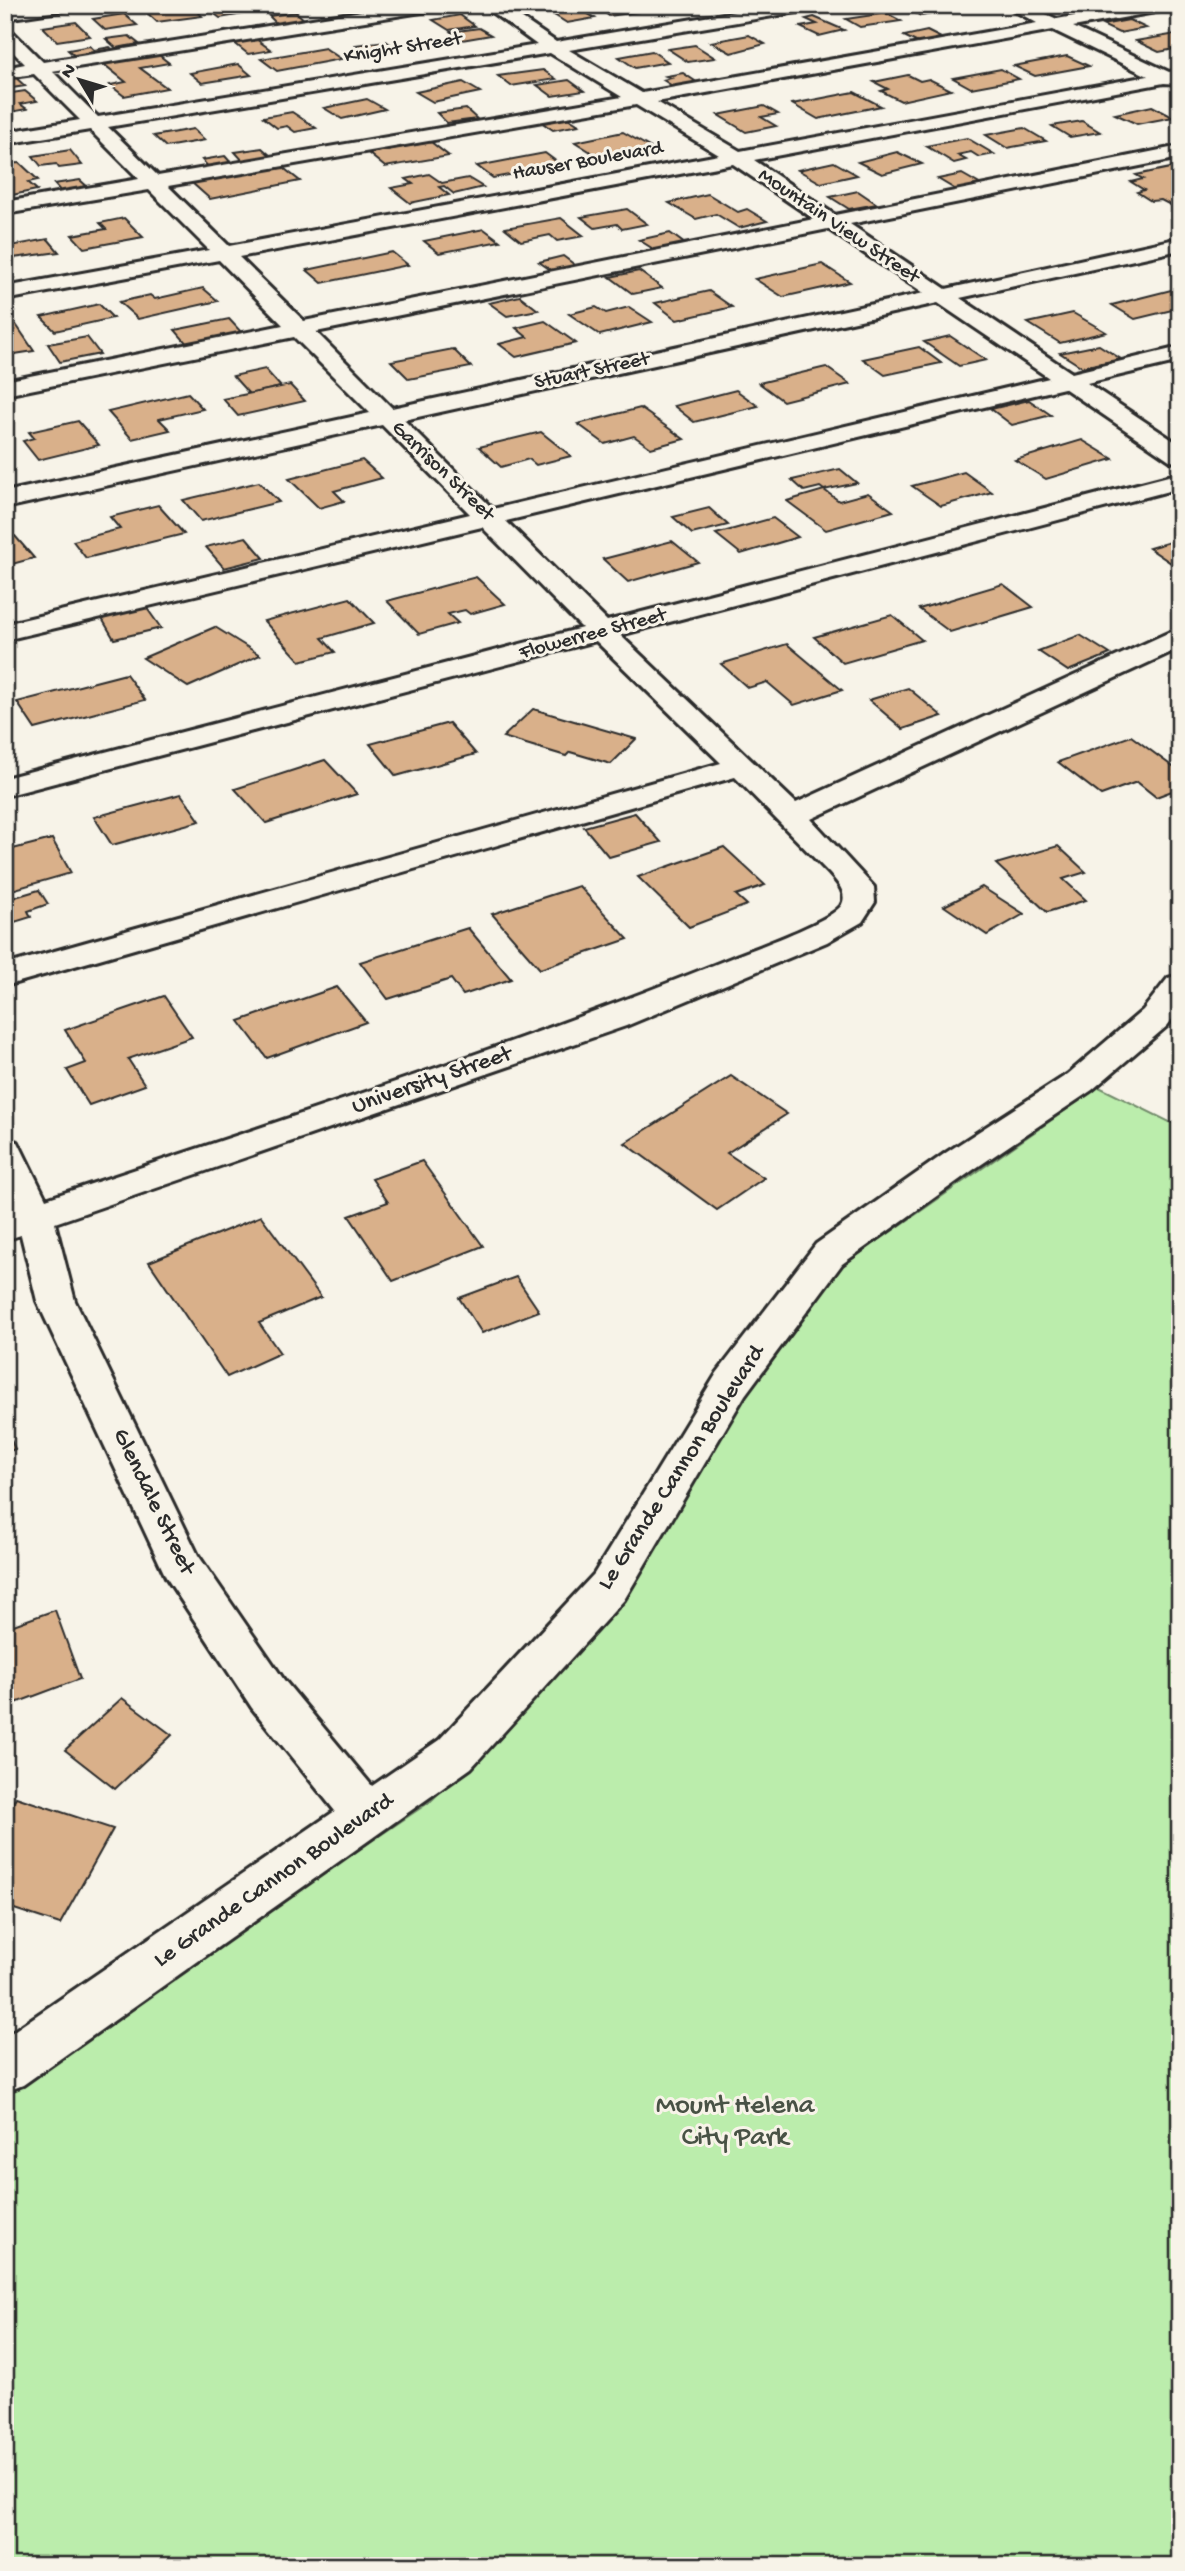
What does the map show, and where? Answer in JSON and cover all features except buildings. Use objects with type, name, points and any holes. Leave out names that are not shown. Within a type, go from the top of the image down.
[{"type":"street","points":[[5,14],[65,5]]},
{"type":"street","points":[[5,73],[434,5]]},
{"type":"street","name":"Mountain View Street","points":[[490,5],[552,47],[737,158],[1180,456]]},
{"type":"street","name":"Knight Street","points":[[5,138],[809,5]]},
{"type":"street","points":[[1012,5],[1175,79]]},
{"type":"street","points":[[5,208],[1166,5]]},
{"type":"street","name":"Garrison Street","points":[[5,34],[97,123],[297,329],[792,816],[858,887],[859,902],[850,915]]},
{"type":"street","name":"Hauser Boulevard","points":[[5,294],[1175,79]]},
{"type":"street","points":[[5,388],[1180,152]]},
{"type":"street","name":"Stuart Street","points":[[5,500],[1180,244]]},
{"type":"street","points":[[5,632],[1180,354]]},
{"type":"street","name":"Flowerree Street","points":[[5,787],[1180,480]]},
{"type":"street","points":[[792,816],[1180,638]]},
{"type":"street","points":[[5,976],[741,766]]},
{"type":"street","name":"University Street","points":[[20,1222],[614,1018],[815,935],[850,915]]},
{"type":"street","name":"Le Grande Cannon Boulevard","points":[[5,2067],[455,1754],[492,1717],[609,1587],[732,1384],[829,1254],[960,1161],[1080,1082],[1155,1018],[1180,985]]},
{"type":"street","name":"Glendale Street","points":[[5,1152],[20,1222],[181,1565],[268,1695],[368,1816]]},
{"type":"green space","name":"Mount Helena City Park","points":[[1099,1087],[1180,1127],[1180,2566],[5,2566],[5,2087],[431,1801],[542,1688],[757,1370],[836,1270]]}]
